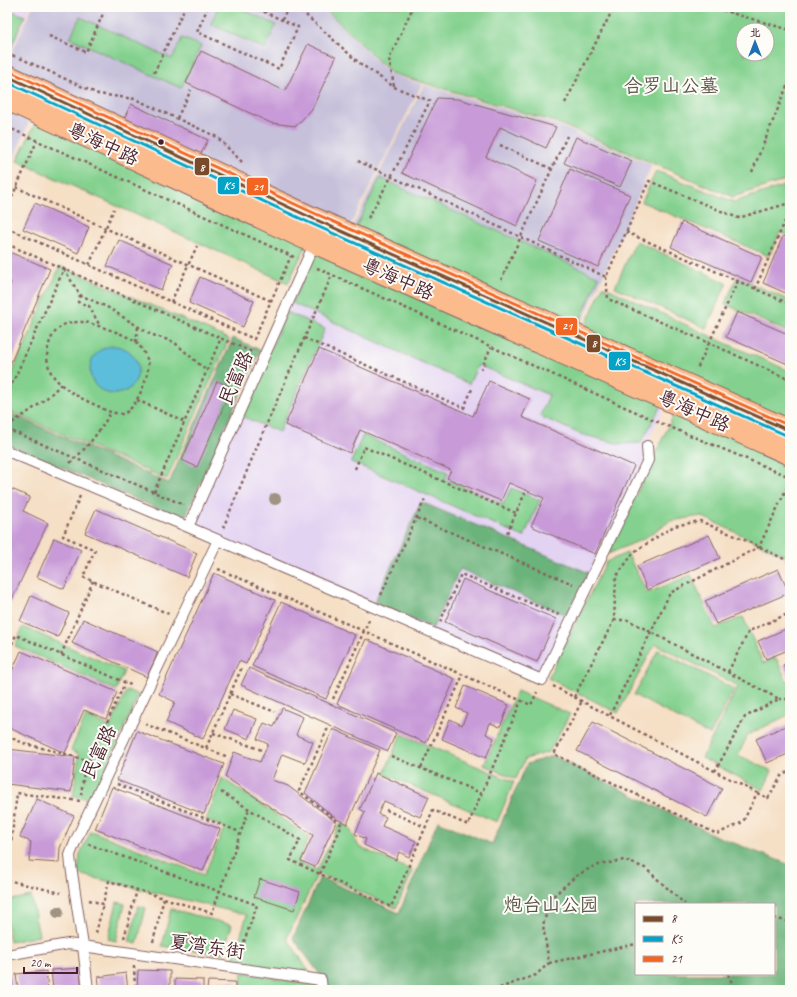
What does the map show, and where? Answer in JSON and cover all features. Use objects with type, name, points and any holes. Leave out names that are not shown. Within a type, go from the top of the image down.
[{"type":"highway","name":"粤海中路","points":[[7,76],[312,218],[790,431]]},
{"type":"highway","name":"粤海中路","points":[[7,100],[315,242],[790,454]]},
{"type":"lane","name":"民富路","points":[[188,527],[315,242]]},
{"type":"lane","points":[[7,451],[188,527],[435,634],[541,683],[648,460],[647,446]]},
{"type":"lane","name":"民富路","points":[[88,990],[70,855],[218,540]]},
{"type":"lane","name":"夏湾东街","points":[[7,955],[68,944],[321,980],[322,990]]},
{"type":"path","points":[[154,73],[185,7]]},
{"type":"path","points":[[208,7],[197,32],[279,69],[298,27],[253,7]]},
{"type":"path","points":[[282,20],[288,7]]},
{"type":"path","points":[[297,7],[358,62],[394,87],[430,101],[367,220],[361,217]]},
{"type":"path","points":[[394,87],[389,60],[413,7]]},
{"type":"path","points":[[565,103],[614,7]]},
{"type":"path","points":[[711,7],[790,30]]},
{"type":"path","points":[[49,36],[86,52],[103,14]]},
{"type":"path","points":[[7,53],[98,94],[135,99],[177,118],[217,137],[241,162],[248,165]]},
{"type":"path","points":[[752,172],[790,79]]},
{"type":"path","points":[[177,118],[191,90]]},
{"type":"path","points":[[7,127],[658,422],[790,477]]},
{"type":"path","points":[[501,280],[567,136]]},
{"type":"path","points":[[7,208],[37,141]]},
{"type":"path","points":[[500,145],[552,169]]},
{"type":"path","points":[[358,161],[606,277]]},
{"type":"path","points":[[790,203],[738,218],[649,181],[606,277],[608,299],[790,380]]},
{"type":"path","points":[[16,187],[271,301]]},
{"type":"path","points":[[89,265],[114,209]]},
{"type":"path","points":[[756,289],[790,211]]},
{"type":"path","points":[[7,228],[254,340],[291,256]]},
{"type":"path","points":[[626,232],[790,304]]},
{"type":"path","points":[[7,244],[253,352],[250,359]]},
{"type":"path","points":[[171,302],[197,246]]},
{"type":"path","points":[[64,269],[80,295],[107,307],[150,334],[174,342],[207,371]]},
{"type":"path","points":[[7,395],[64,269]]},
{"type":"path","points":[[218,540],[332,275]]},
{"type":"path","points":[[697,369],[738,281]]},
{"type":"path","points":[[80,295],[78,302],[89,306],[101,326]]},
{"type":"path","points":[[86,322],[101,326],[136,342],[148,361],[148,372],[137,400],[129,411],[122,414],[111,412],[87,401],[66,388],[54,377],[48,367],[47,354],[50,339],[58,328],[69,323],[86,322]]},
{"type":"path","points":[[136,342],[138,327]]},
{"type":"path","points":[[154,492],[221,338]]},
{"type":"path","points":[[304,338],[464,408],[472,389]]},
{"type":"path","points":[[481,370],[491,346]]},
{"type":"path","points":[[7,426],[34,409],[51,395],[61,384]]},
{"type":"path","points":[[137,400],[185,422]]},
{"type":"path","points":[[64,475],[68,465],[100,430],[111,412]]},
{"type":"path","points":[[7,429],[186,506]]},
{"type":"path","points":[[354,468],[364,447],[516,513]]},
{"type":"path","points":[[610,715],[670,593],[759,547],[790,481]]},
{"type":"path","points":[[86,484],[63,536],[95,550],[83,577],[181,620]]},
{"type":"path","points":[[507,533],[525,493]]},
{"type":"path","points":[[416,518],[586,590]]},
{"type":"path","points":[[574,697],[614,620],[616,577],[634,552],[674,526],[700,521],[790,562]]},
{"type":"path","points":[[207,564],[531,705],[541,683],[610,715],[757,794],[768,798],[781,776],[790,771]]},
{"type":"path","points":[[435,634],[461,574],[571,620]]},
{"type":"path","points":[[61,655],[93,581]]},
{"type":"path","points":[[728,672],[749,631],[790,613]]},
{"type":"path","points":[[614,620],[628,620],[779,700]]},
{"type":"path","points":[[7,655],[16,635],[146,692]]},
{"type":"path","points":[[206,748],[242,667]]},
{"type":"path","points":[[421,768],[463,675]]},
{"type":"path","points":[[80,801],[84,772],[125,682]]},
{"type":"path","points":[[230,694],[275,712]]},
{"type":"path","points":[[715,771],[745,717],[779,700],[790,699]]},
{"type":"path","points":[[221,792],[300,840],[290,860],[392,907],[433,810],[468,825],[521,701]]},
{"type":"path","points":[[582,701],[554,754],[717,834],[743,822],[757,794]]},
{"type":"path","points":[[133,720],[228,757]]},
{"type":"path","points":[[320,874],[342,825],[298,791],[328,728]]},
{"type":"path","points":[[213,733],[262,750]]},
{"type":"path","points":[[7,736],[26,744],[89,761]]},
{"type":"path","points":[[392,756],[481,794]]},
{"type":"path","points":[[105,780],[240,832]]},
{"type":"path","points":[[7,876],[17,793],[94,802]]},
{"type":"path","points":[[7,880],[103,904],[108,881],[212,913],[248,809]]},
{"type":"path","points":[[386,810],[426,827]]},
{"type":"path","points":[[76,840],[257,905],[235,968]]},
{"type":"path","points":[[549,963],[543,925],[551,898],[576,876],[594,866],[624,860],[645,868],[684,903]]},
{"type":"path","points":[[120,952],[136,890]]},
{"type":"path","points":[[149,956],[164,898]]},
{"type":"path","points":[[775,918],[790,922]]},
{"type":"path","points":[[494,990],[536,974],[549,963],[635,944]]},
{"type":"path","points":[[134,954],[134,990]]},
{"type":"path","points":[[728,975],[735,990]]},
{"type":"shaded area","points":[[7,7],[30,7],[7,63]]},
{"type":"shaded area","points":[[32,7],[322,7],[390,74],[422,84],[347,232],[7,74],[7,65]]},
{"type":"shaded area","points":[[424,85],[555,124],[652,165],[577,334],[349,233]]},
{"type":"shaded area","points":[[7,102],[33,113],[7,175]]},
{"type":"shaded area","points":[[315,244],[668,401],[646,445],[646,460],[541,679],[190,527]]},
{"type":"green space","points":[[218,7],[237,7],[276,25],[265,49],[211,24]]},
{"type":"green space","name":"合罗山公墓","points":[[323,7],[790,7],[790,179],[733,197],[555,122],[391,73]]},
{"type":"green space","points":[[7,9],[25,16],[7,56]]},
{"type":"green space","points":[[80,17],[172,59],[182,38],[201,46],[181,88],[70,38]]},
{"type":"green space","points":[[37,120],[307,244],[288,283],[17,161]]},
{"type":"green space","points":[[656,171],[734,202],[790,184],[790,236],[780,232],[769,256],[642,202]]},
{"type":"green space","points":[[380,178],[599,277],[576,330],[354,231]]},
{"type":"green space","points":[[636,241],[727,283],[706,328],[615,287]]},
{"type":"green space","points":[[317,249],[663,402],[641,443],[620,444],[580,434],[540,416],[549,395],[478,365],[469,384],[292,303]]},
{"type":"green space","points":[[60,266],[229,339],[167,479],[7,410],[7,385]]},
{"type":"green space","points":[[737,277],[790,301],[790,333],[725,304]]},
{"type":"green space","points":[[603,286],[723,342],[790,371],[790,425],[582,333]]},
{"type":"green space","points":[[287,312],[325,329],[279,432],[241,416]]},
{"type":"green space","points":[[233,338],[260,350],[184,520],[7,444],[7,412],[169,483]]},
{"type":"green space","points":[[676,410],[790,460],[790,558],[701,516],[670,521],[643,539],[608,554]]},
{"type":"green space","points":[[363,435],[448,472],[445,479],[503,504],[511,488],[540,500],[524,537],[351,462]]},
{"type":"green space","points":[[421,502],[589,573],[566,615],[460,569],[433,628],[374,603]]},
{"type":"green space","points":[[627,553],[647,593],[691,575],[715,628],[743,617],[763,663],[776,658],[787,681],[790,680],[790,714],[748,735],[738,755],[772,771],[763,790],[702,758],[738,686],[655,644],[618,713],[548,678],[606,562]]},
{"type":"green space","points":[[23,627],[124,671],[116,690],[15,646]]},
{"type":"green space","points":[[658,650],[734,689],[710,735],[634,695]]},
{"type":"green space","points":[[127,690],[139,695],[92,799],[73,796],[79,754],[71,750],[86,716],[110,727]]},
{"type":"green space","points":[[517,691],[570,714],[549,752],[525,759],[516,779],[484,765]]},
{"type":"green space","points":[[401,734],[514,782],[497,822],[384,774]]},
{"type":"green space","name":"炮台山公园","points":[[553,756],[716,836],[790,865],[790,990],[325,990],[324,980],[293,938],[320,877],[399,913],[438,821],[492,844],[527,764]]},
{"type":"green space","points":[[222,778],[309,837],[298,862],[317,870],[340,823],[349,827],[359,847],[413,871],[396,908],[318,873],[287,938],[312,976],[232,963],[247,915],[78,874],[80,854],[91,831],[204,875],[224,828],[206,820]]},
{"type":"green space","points":[[31,896],[39,936],[10,942],[7,925],[7,901]]},
{"type":"green space","points":[[117,902],[125,904],[116,941],[108,939]]},
{"type":"green space","points":[[138,906],[146,908],[137,944],[129,942]]},
{"type":"green space","points":[[171,909],[232,925],[222,954],[162,946]]},
{"type":"green space","points":[[242,972],[316,986],[316,990],[241,990]]},
{"type":"water","points":[[109,346],[119,346],[128,350],[134,356],[138,365],[138,375],[134,384],[128,390],[119,394],[109,394],[100,390],[94,384],[90,375],[90,365],[94,356],[100,350]]},
{"type":"building","points":[[308,44],[336,57],[312,109],[296,126],[271,123],[186,83],[201,51],[285,91]]},
{"type":"building","points":[[437,98],[458,99],[556,127],[546,148],[500,127],[486,157],[537,181],[517,226],[402,173]]},
{"type":"building","points":[[131,104],[208,140],[198,159],[122,123]]},
{"type":"building","points":[[576,137],[632,161],[620,187],[564,163]]},
{"type":"building","points":[[570,169],[630,195],[598,267],[539,241]]},
{"type":"building","points":[[35,203],[89,227],[78,253],[23,229]]},
{"type":"building","points":[[682,222],[762,257],[751,282],[671,247]]},
{"type":"building","points":[[783,236],[790,239],[790,295],[763,283]]},
{"type":"building","points":[[119,240],[173,264],[161,290],[107,266]]},
{"type":"building","points":[[7,251],[50,269],[7,372],[7,293],[11,282],[7,280]]},
{"type":"building","points":[[200,277],[254,301],[243,327],[189,303]]},
{"type":"building","points":[[737,312],[790,335],[790,365],[726,337]]},
{"type":"building","points":[[319,349],[473,416],[489,381],[530,399],[522,417],[634,466],[595,554],[531,526],[544,498],[509,483],[501,501],[447,478],[451,470],[360,430],[350,453],[285,425]]},
{"type":"building","points":[[217,381],[232,387],[197,467],[182,460]]},
{"type":"building","points":[[7,485],[9,488],[30,497],[23,511],[48,523],[7,610],[7,526],[10,520],[7,519]]},
{"type":"building","points":[[96,509],[197,553],[187,577],[85,533]]},
{"type":"building","points":[[709,535],[720,558],[647,590],[637,566]]},
{"type":"building","points":[[54,538],[81,550],[64,589],[37,577]]},
{"type":"building","points":[[778,569],[789,593],[716,624],[705,601]]},
{"type":"building","points":[[214,573],[275,600],[246,664],[239,661],[203,739],[166,722],[175,702],[159,694]]},
{"type":"building","points":[[463,579],[556,619],[537,662],[445,622]]},
{"type":"building","points":[[31,596],[69,613],[58,637],[20,621]]},
{"type":"building","points":[[281,602],[355,635],[326,699],[252,666]]},
{"type":"building","points":[[83,619],[158,652],[147,677],[72,643]]},
{"type":"building","points":[[790,627],[790,655],[788,650],[766,659],[758,641]]},
{"type":"building","points":[[366,639],[455,679],[426,743],[337,704]]},
{"type":"building","points":[[21,651],[117,692],[106,719],[84,710],[65,753],[7,727],[7,682]]},
{"type":"building","points":[[790,662],[790,677],[789,678],[783,665]]},
{"type":"building","points":[[249,668],[396,733],[388,751],[241,685]]},
{"type":"building","points":[[465,686],[509,705],[500,727],[490,723],[486,734],[494,738],[486,758],[442,739],[450,719],[462,725],[467,713],[456,708]]},
{"type":"building","points":[[282,708],[303,717],[296,735],[313,742],[305,763],[282,754],[272,780],[288,786],[336,822],[315,867],[301,861],[313,835],[225,777],[234,752],[260,762],[268,744],[257,739],[264,723],[274,727]]},
{"type":"building","points":[[233,710],[257,719],[249,739],[225,729]]},
{"type":"building","points":[[593,722],[722,788],[707,817],[577,751]]},
{"type":"building","points":[[790,724],[790,753],[767,763],[756,739]]},
{"type":"building","points":[[333,729],[380,750],[347,824],[337,819],[305,793]]},
{"type":"building","points":[[137,731],[224,764],[204,814],[117,780]]},
{"type":"building","points":[[8,749],[75,757],[71,792],[7,784]]},
{"type":"building","points":[[376,773],[429,797],[420,817],[384,801],[378,814],[386,817],[382,826],[416,841],[409,857],[399,852],[396,860],[364,845],[366,839],[355,834],[365,812],[360,809]]},
{"type":"building","points":[[112,787],[220,829],[203,871],[95,829]]},
{"type":"building","points":[[37,799],[74,816],[60,848],[59,863],[29,861],[31,842],[20,837]]},
{"type":"building","points":[[260,879],[300,892],[294,910],[254,897]]},
{"type":"building","points":[[80,968],[82,990],[53,990],[51,970]]},
{"type":"building","points":[[138,970],[170,971],[170,990],[137,990]]},
{"type":"building","points":[[46,971],[48,990],[18,990],[16,974]]},
{"type":"building","points":[[126,973],[128,990],[100,990],[98,977]]},
{"type":"building","points":[[11,974],[13,990],[7,990],[7,975]]},
{"type":"building","points":[[175,979],[203,980],[203,990],[175,990]]},
{"type":"building","points":[[208,981],[235,982],[235,990],[207,990]]},
{"type":"transit line","name":"21","points":[[9,71],[314,213],[790,426]]},
{"type":"transit line","name":"8","points":[[7,76],[312,218],[790,431]]},
{"type":"transit line","name":"K5","points":[[7,82],[310,223],[788,436]]}]
